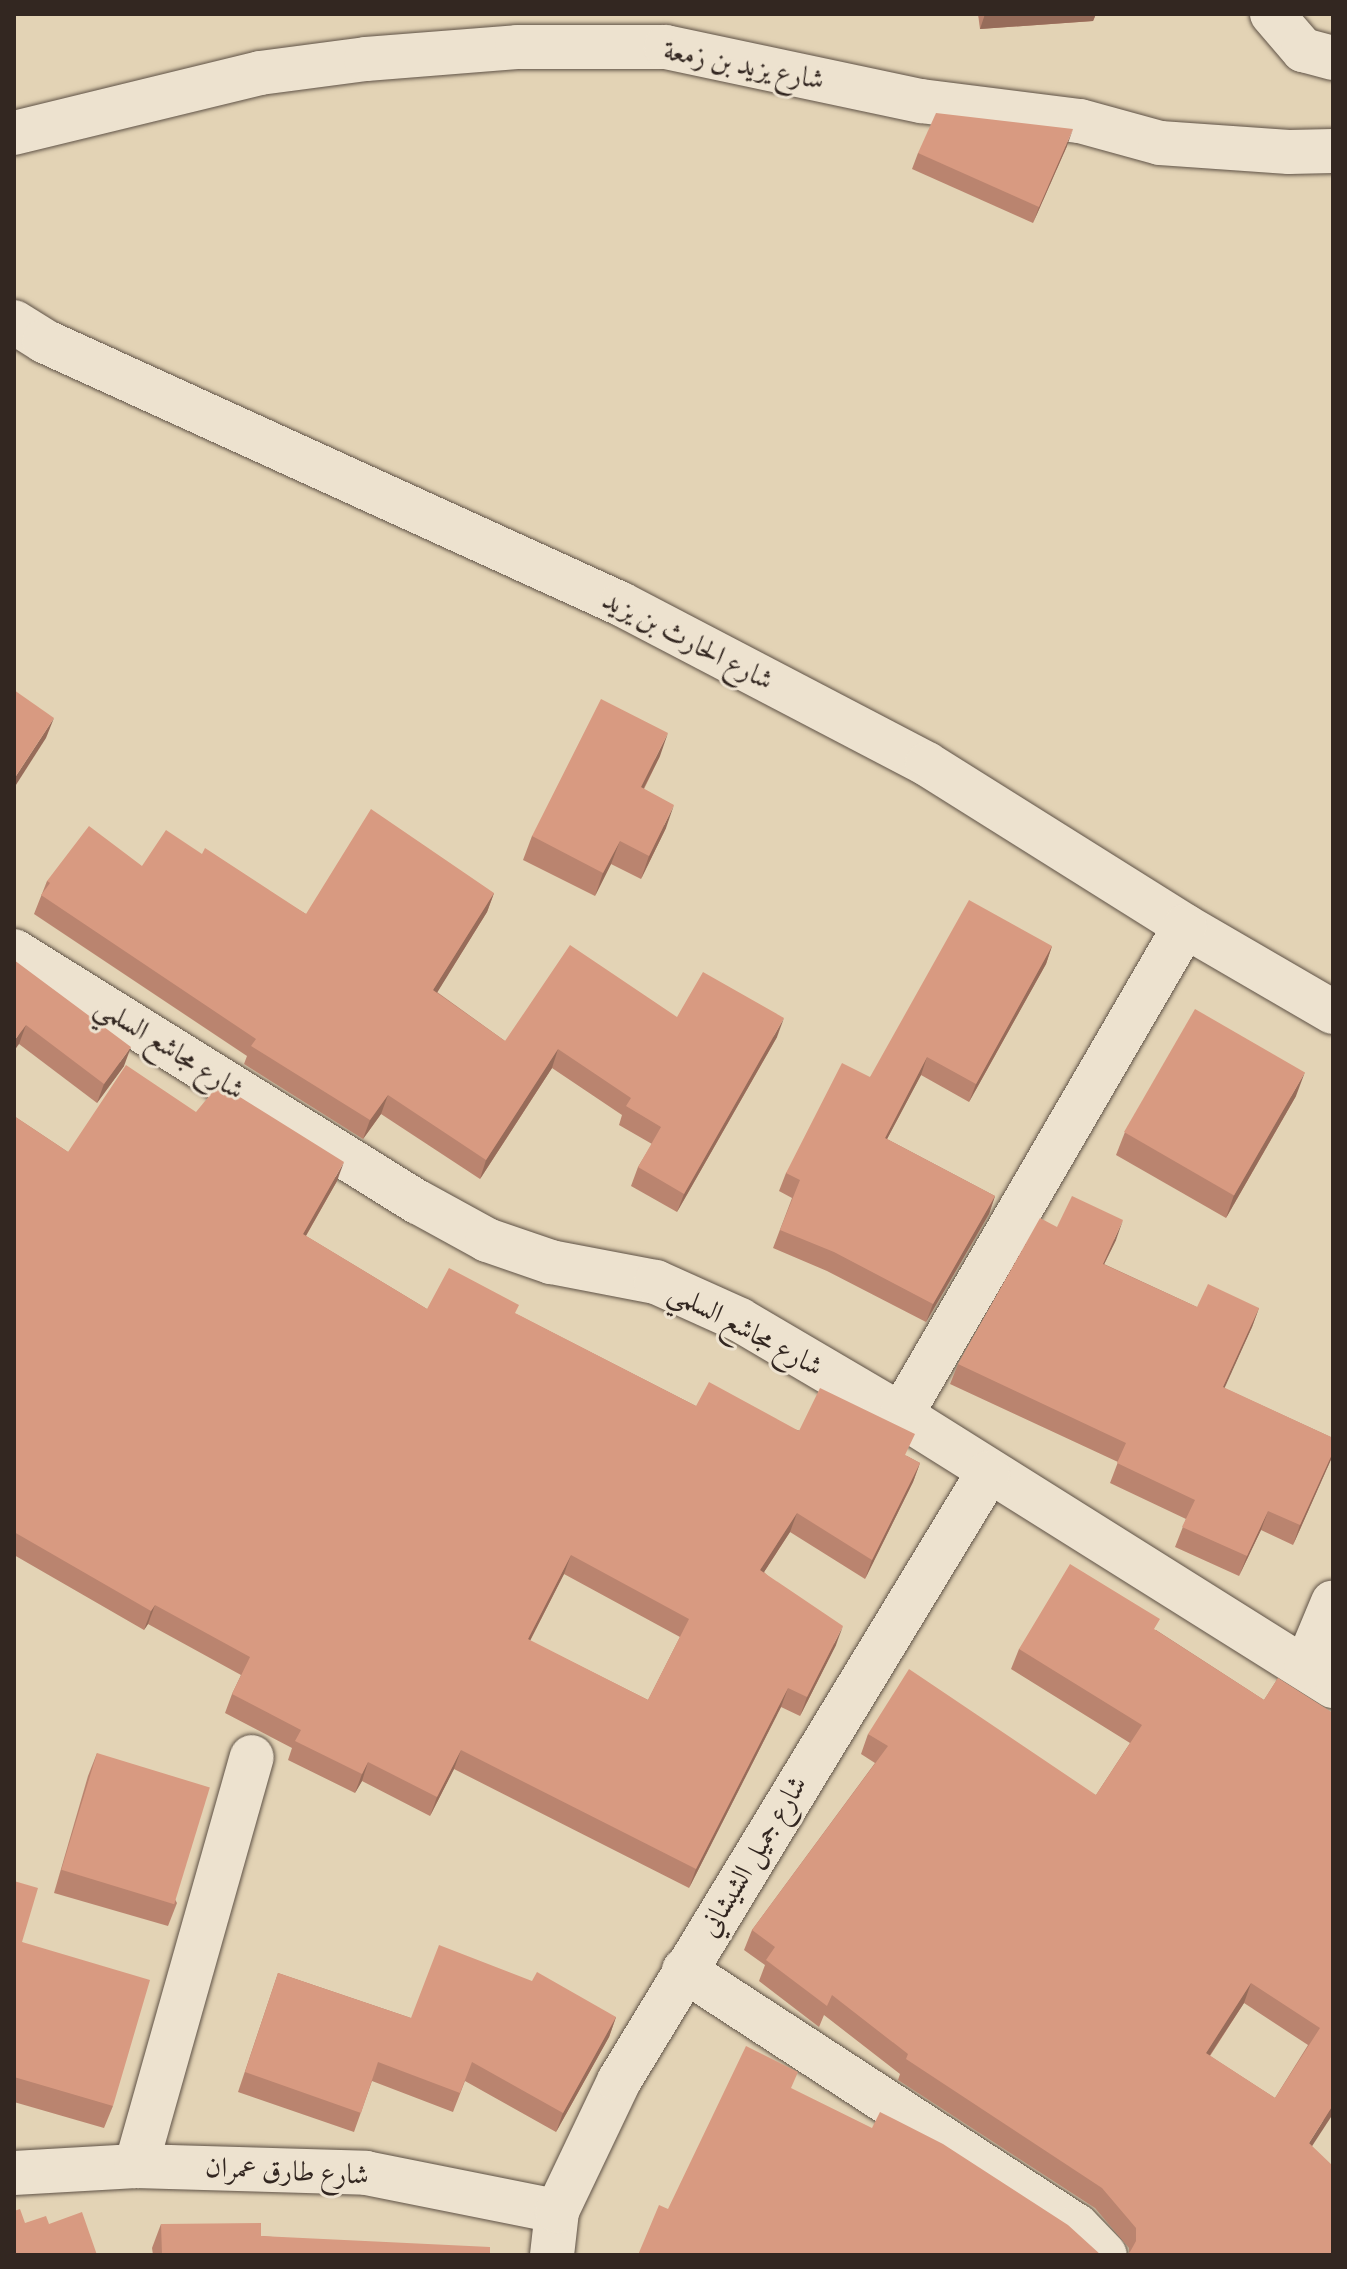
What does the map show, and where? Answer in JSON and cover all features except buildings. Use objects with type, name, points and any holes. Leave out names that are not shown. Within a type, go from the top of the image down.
[{"type":"street","points":[[1272,14],[1303,50],[1333,58]]},
{"type":"street","name":"شارع يزيد بن زمعة","points":[[14,133],[260,73],[366,59],[517,47],[666,47],[921,101],[1080,121],[1160,143],[1289,152],[1333,151]]},
{"type":"street","name":"شارع الحارث بن يزيد","points":[[14,322],[44,341],[635,611],[927,764],[1185,926],[1333,1012]]},
{"type":"street","points":[[901,1415],[1185,926]]},
{"type":"street","name":"شارع مجاشع السلمي","points":[[14,951],[418,1202],[487,1240],[551,1262],[656,1282],[740,1320],[901,1415],[988,1473],[1319,1676]]},
{"type":"street","name":"شارع جميل الشيشاني","points":[[552,2255],[557,2211],[619,2081],[988,1473]]},
{"type":"street","points":[[1319,1676],[1333,1602]]},
{"type":"street","points":[[136,2166],[252,1757]]},
{"type":"street","points":[[684,1970],[1077,2226],[1105,2255]]},
{"type":"street","name":"شارع طارق عمران","points":[[14,2173],[136,2166],[366,2173],[557,2211]]}]
